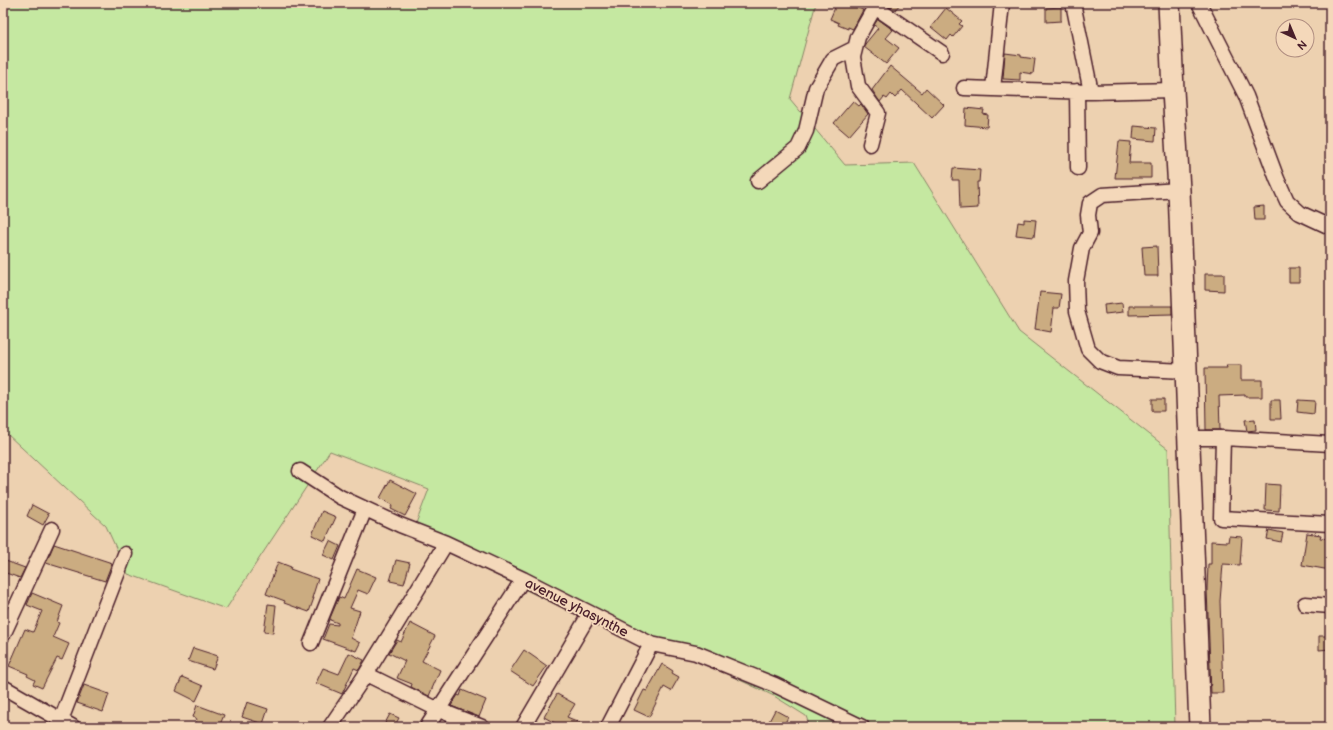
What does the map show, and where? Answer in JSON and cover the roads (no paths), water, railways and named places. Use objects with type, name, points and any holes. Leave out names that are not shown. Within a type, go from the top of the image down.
[{"type":"highway","points":[[1169,3],[1179,190],[1200,727]]},
{"type":"street","points":[[993,89],[1002,3]]},
{"type":"street","points":[[1073,3],[1084,92],[1078,168]]},
{"type":"street","points":[[1199,3],[1246,96],[1277,179],[1287,201],[1300,213],[1330,227]]},
{"type":"street","points":[[870,144],[878,113],[858,86],[853,57],[858,37],[876,5],[942,53]]},
{"type":"street","points":[[758,181],[798,148],[806,131],[816,88],[833,59],[855,48]]},
{"type":"street","points":[[964,88],[1084,92],[1173,90]]},
{"type":"street","points":[[1179,190],[1102,195],[1090,203],[1088,215],[1090,233],[1082,248],[1076,281],[1077,311],[1088,348],[1100,361],[1118,368],[1186,370]]},
{"type":"street","points":[[1188,438],[1223,438],[1330,444]]},
{"type":"street","points":[[1223,438],[1221,518],[1330,524]]},
{"type":"street","name":"avenue yhasynthe","points":[[300,471],[340,497],[400,525],[446,543],[523,579],[651,644],[696,653],[776,685],[862,727]]},
{"type":"street","points":[[310,643],[365,508]]},
{"type":"street","points":[[3,635],[52,529]]},
{"type":"street","points":[[330,727],[366,674],[446,543]]},
{"type":"street","points":[[3,687],[67,724],[125,554]]},
{"type":"street","points":[[427,727],[523,579]]},
{"type":"street","points":[[1305,604],[1330,606]]},
{"type":"street","points":[[523,727],[590,613]]},
{"type":"street","points":[[608,727],[651,644]]},
{"type":"street","points":[[366,674],[439,710],[482,727]]}]
